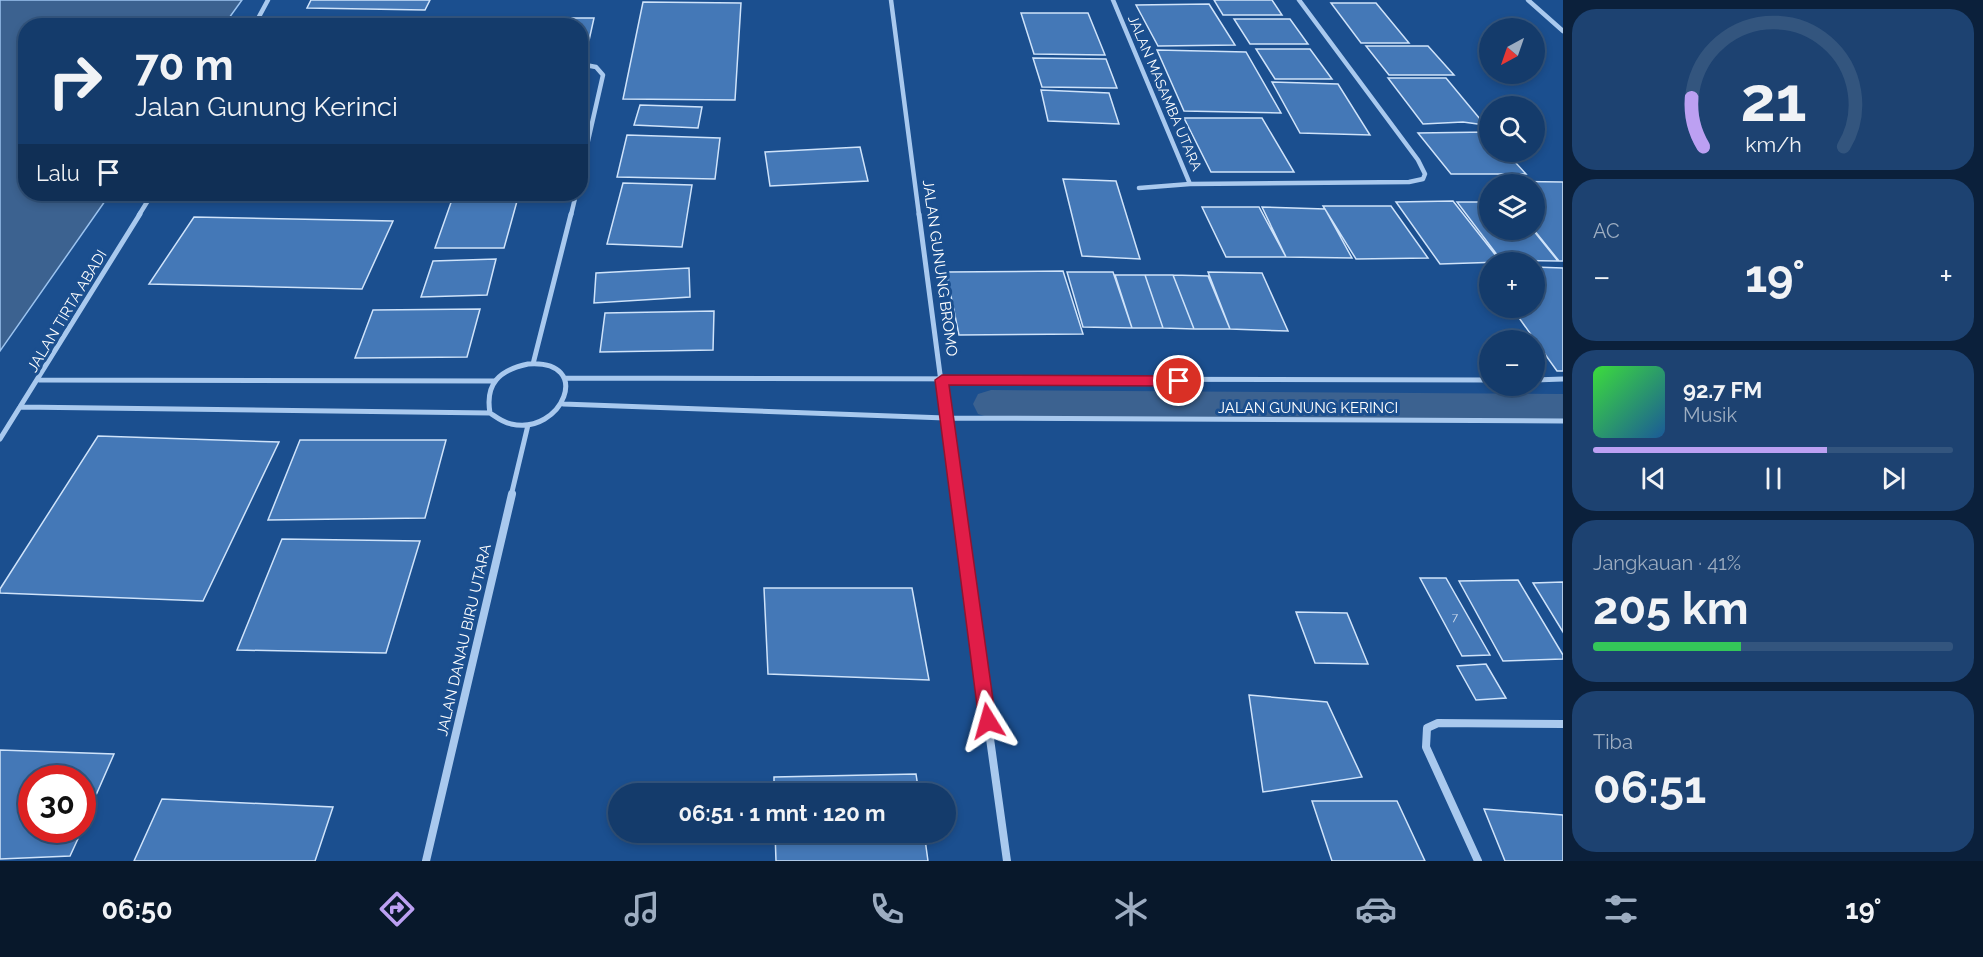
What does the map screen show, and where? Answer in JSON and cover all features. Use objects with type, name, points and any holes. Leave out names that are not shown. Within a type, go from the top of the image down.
[{"type":"street","points":[[258,18],[268,0]]},
{"type":"street","name":"JALAN GUNUNG BROMO","points":[[891,0],[942,380],[945,418],[1007,861]]},
{"type":"street","name":"JALAN MASAMBA UTARA","points":[[1113,0],[1190,184],[1409,182],[1423,179],[1425,174],[1418,160],[1299,0]]},
{"type":"street","points":[[1528,0],[1563,32]]},
{"type":"street","points":[[588,66],[596,67],[603,73],[588,147]]},
{"type":"street","points":[[1139,188],[1190,184]]},
{"type":"street","name":"JALAN TIRTA ABADI","points":[[0,440],[148,201]]},
{"type":"street","points":[[533,364],[574,201]]},
{"type":"street","points":[[20,407],[490,413],[506,423],[528,425],[549,418],[563,404],[567,390],[564,378],[552,367],[533,364],[512,369],[494,381],[487,397],[490,413]]},
{"type":"street","name":"JALAN GUNUNG KERINCI","points":[[564,378],[1479,380]]},
{"type":"street","points":[[1545,380],[1563,379]]},
{"type":"street","points":[[39,380],[494,381]]},
{"type":"street","name":"JALAN GUNUNG KERINCI","points":[[563,404],[945,418],[1563,421]]},
{"type":"street","name":"JALAN DANAU BIRU UTARA","points":[[426,861],[528,425]]},
{"type":"street","points":[[1478,861],[1426,747],[1427,728],[1438,723],[1563,724]]},
{"type":"water","points":[[0,0],[242,0],[229,18],[18,18],[18,201],[105,201],[0,351]]},
{"type":"building","points":[[311,0],[430,0],[425,10],[307,8]]},
{"type":"building","points":[[1214,0],[1272,0],[1282,15],[1223,15]]},
{"type":"building","points":[[643,2],[741,3],[735,100],[623,99]]},
{"type":"building","points":[[1331,3],[1376,3],[1409,43],[1361,43]]},
{"type":"building","points":[[1209,4],[1235,45],[1158,46],[1136,5]]},
{"type":"building","points":[[1021,13],[1088,13],[1105,55],[1034,54]]},
{"type":"building","points":[[588,18],[594,18],[588,45]]},
{"type":"building","points":[[1234,19],[1290,19],[1308,44],[1250,44]]},
{"type":"building","points":[[1366,46],[1428,46],[1454,75],[1389,75]]},
{"type":"building","points":[[1256,49],[1310,49],[1332,79],[1275,79]]},
{"type":"building","points":[[1157,50],[1246,52],[1281,113],[1184,111]]},
{"type":"building","points":[[1033,58],[1106,59],[1117,88],[1042,87]]},
{"type":"building","points":[[1388,78],[1446,78],[1479,118],[1479,124],[1463,122],[1423,124]]},
{"type":"building","points":[[1272,82],[1338,84],[1370,135],[1300,133]]},
{"type":"building","points":[[1041,90],[1109,93],[1119,124],[1048,121]]},
{"type":"building","points":[[640,105],[702,107],[698,128],[634,125]]},
{"type":"building","points":[[1184,118],[1262,118],[1294,172],[1211,172]]},
{"type":"building","points":[[1479,132],[1479,162],[1515,162],[1526,174],[1451,174],[1418,133]]},
{"type":"building","points":[[627,135],[720,138],[715,179],[617,177]]},
{"type":"building","points":[[860,147],[868,181],[770,186],[765,152]]},
{"type":"building","points":[[1063,179],[1116,181],[1140,259],[1082,256]]},
{"type":"building","points":[[1545,182],[1563,182],[1563,261],[1559,261],[1542,240],[1545,240]]},
{"type":"building","points":[[623,183],[692,185],[682,247],[607,244]]},
{"type":"building","points":[[452,201],[517,201],[504,248],[435,248]]},
{"type":"building","points":[[1453,201],[1479,234],[1479,240],[1484,240],[1493,252],[1479,252],[1479,263],[1440,264],[1396,202]]},
{"type":"building","points":[[1457,202],[1479,202],[1479,231]]},
{"type":"building","points":[[1323,206],[1391,206],[1428,258],[1356,259]]},
{"type":"building","points":[[1202,207],[1259,207],[1286,257],[1226,257]]},
{"type":"building","points":[[1262,207],[1325,209],[1352,258],[1286,257]]},
{"type":"building","points":[[194,217],[393,221],[362,289],[149,284]]},
{"type":"building","points":[[1486,240],[1541,240],[1558,261],[1545,261],[1545,252],[1495,252]]},
{"type":"building","points":[[496,259],[487,295],[421,297],[433,261]]},
{"type":"building","points":[[1545,267],[1563,268],[1563,371],[1557,371],[1545,354],[1545,330],[1528,330],[1519,318],[1545,318]]},
{"type":"building","points":[[689,268],[690,297],[594,303],[596,273]]},
{"type":"building","points":[[1063,271],[1083,334],[959,335],[946,272]]},
{"type":"building","points":[[1067,272],[1113,272],[1132,328],[1083,327]]},
{"type":"building","points":[[1208,272],[1262,273],[1288,331],[1230,329]]},
{"type":"building","points":[[1115,275],[1145,275],[1163,328],[1132,328]]},
{"type":"building","points":[[1145,275],[1173,275],[1194,329],[1163,328]]},
{"type":"building","points":[[1173,275],[1208,276],[1230,329],[1194,329]]},
{"type":"building","points":[[480,309],[467,357],[355,358],[373,310]]},
{"type":"building","points":[[714,311],[713,350],[600,352],[605,313]]},
{"type":"building","points":[[98,436],[279,442],[203,601],[0,593],[0,589]]},
{"type":"building","points":[[300,440],[446,440],[425,518],[268,520]]},
{"type":"building","points":[[282,539],[420,541],[386,653],[237,650]]},
{"type":"building","points":[[1420,578],[1446,578],[1490,655],[1462,656]]},
{"type":"building","points":[[1518,580],[1563,655],[1563,659],[1503,661],[1459,581]]},
{"type":"building","points":[[1563,582],[1563,632],[1533,583]]},
{"type":"building","points":[[764,588],[912,588],[929,680],[768,674]]},
{"type":"building","points":[[1296,612],[1347,613],[1368,664],[1315,663]]},
{"type":"building","points":[[1486,664],[1506,698],[1476,700],[1457,666]]},
{"type":"building","points":[[1249,695],[1327,702],[1362,777],[1263,792]]},
{"type":"building","points":[[0,750],[114,754],[96,795],[96,765],[18,765],[18,843],[76,843],[70,856],[0,859]]},
{"type":"building","points":[[916,774],[917,783],[774,783],[774,777]]},
{"type":"building","points":[[162,799],[333,807],[315,861],[134,861]]},
{"type":"building","points":[[1312,801],[1397,801],[1425,861],[1332,861]]},
{"type":"building","points":[[1484,809],[1563,815],[1563,861],[1505,861]]},
{"type":"building","points":[[775,843],[926,843],[928,861],[776,861]]},
{"type":"waterway","points":[[991,404],[1563,408]]},
{"type":"route","points":[[988,721],[945,418],[942,380],[1179,381]]}]
